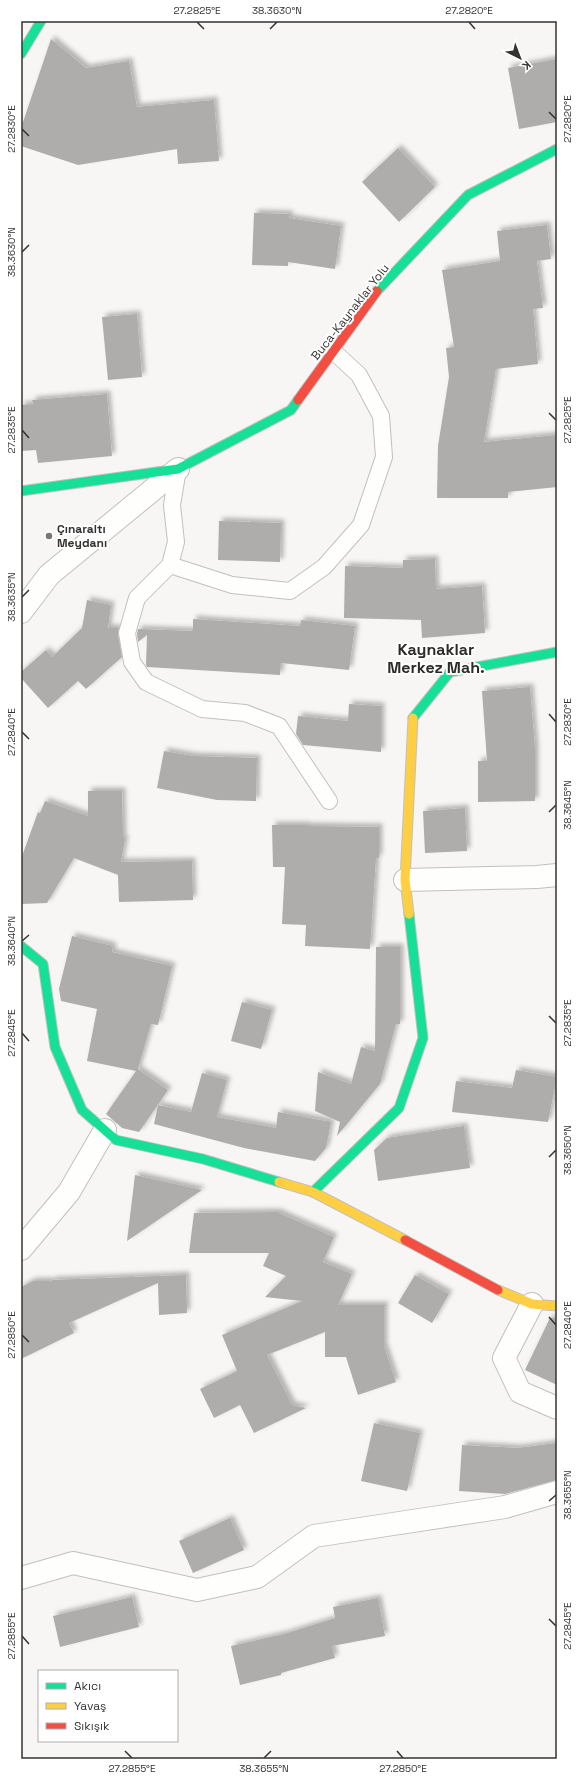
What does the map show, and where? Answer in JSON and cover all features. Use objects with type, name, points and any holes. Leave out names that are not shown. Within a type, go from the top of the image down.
[{"type":"street","points":[[21,54],[41,21]]},
{"type":"street","name":"Buca-Kaynaklar Yolu","points":[[21,491],[178,469],[291,410],[378,290],[468,195],[557,149]]},
{"type":"street","points":[[21,612],[50,575],[178,469]]},
{"type":"street","points":[[313,1192],[399,1108],[423,1038],[405,880],[413,717],[450,672],[557,652]]},
{"type":"street","points":[[405,880],[537,877],[557,875]]},
{"type":"street","points":[[21,946],[43,964],[55,1047],[82,1110],[116,1140],[203,1159],[313,1192],[501,1291],[532,1304],[557,1306]]},
{"type":"street","points":[[21,1249],[69,1192],[105,1130]]},
{"type":"street","points":[[532,1304],[504,1358],[520,1392],[557,1408]]},
{"type":"street","points":[[21,1578],[73,1563],[197,1590],[258,1577],[314,1536],[505,1506],[557,1492]]},
{"type":"lane","points":[[170,565],[232,585],[290,591],[324,567],[361,525],[384,456],[381,416],[359,375],[333,351]]},
{"type":"lane","points":[[178,469],[172,506],[176,542],[170,565],[137,598],[127,633],[132,662],[146,682],[202,709],[245,713],[279,726],[329,800]]},
{"type":"building","points":[[51,39],[86,68],[129,61],[137,107],[214,100],[219,161],[178,164],[177,149],[78,165],[21,146],[21,128]]},
{"type":"building","points":[[557,59],[557,122],[519,129],[508,68]]},
{"type":"building","points":[[398,148],[435,187],[399,222],[362,182]]},
{"type":"building","points":[[254,213],[290,214],[289,218],[341,226],[335,269],[288,262],[288,266],[252,265]]},
{"type":"building","points":[[547,225],[551,259],[537,261],[543,308],[533,309],[538,364],[496,369],[484,442],[557,435],[557,487],[508,492],[508,498],[437,498],[438,446],[449,377],[446,348],[454,347],[442,270],[500,261],[497,231]]},
{"type":"building","points":[[137,314],[142,377],[108,380],[102,317]]},
{"type":"building","points":[[107,394],[112,456],[38,463],[36,450],[21,451],[21,405],[33,404],[32,400]]},
{"type":"building","points":[[219,521],[281,523],[280,562],[218,560]]},
{"type":"building","points":[[435,559],[436,589],[482,586],[485,633],[422,638],[421,620],[344,618],[345,566],[403,568],[403,560]]},
{"type":"building","points":[[87,600],[111,605],[108,628],[118,628],[122,657],[86,689],[78,681],[48,708],[21,678],[21,672],[46,650],[52,657],[82,628]]},
{"type":"building","points":[[193,619],[300,626],[301,620],[355,626],[349,670],[281,663],[280,675],[147,667],[147,635],[138,642],[138,629],[193,631]]},
{"type":"building","points":[[530,687],[535,748],[535,801],[478,802],[478,761],[487,761],[482,691]]},
{"type":"building","points":[[349,704],[381,706],[381,752],[303,745],[296,734],[298,716],[348,721]]},
{"type":"building","points":[[164,751],[193,756],[257,758],[256,801],[217,800],[157,788]]},
{"type":"building","points":[[88,791],[122,791],[123,839],[125,839],[121,862],[192,861],[193,900],[119,902],[118,875],[74,858],[47,903],[21,904],[21,859],[38,812],[40,813],[45,801],[88,816]]},
{"type":"building","points":[[465,808],[467,851],[425,853],[423,811]]},
{"type":"building","points":[[272,825],[379,827],[379,858],[376,858],[370,949],[305,946],[306,925],[282,924],[285,867],[273,867]]},
{"type":"building","points":[[72,936],[113,946],[112,952],[172,966],[158,1025],[151,1024],[138,1069],[168,1090],[139,1132],[122,1128],[106,1114],[136,1071],[87,1061],[97,1009],[61,1001],[59,989]]},
{"type":"building","points":[[376,947],[400,947],[400,1024],[396,1024],[380,1084],[337,1136],[340,1122],[315,1111],[318,1072],[351,1084],[361,1047],[375,1051]]},
{"type":"building","points":[[242,1002],[272,1010],[261,1049],[231,1041]]},
{"type":"building","points":[[516,1070],[557,1077],[548,1122],[452,1112],[456,1081],[512,1088]]},
{"type":"building","points":[[202,1073],[227,1080],[217,1117],[276,1128],[278,1112],[331,1122],[326,1148],[315,1161],[244,1148],[154,1124],[158,1105],[191,1112]]},
{"type":"building","points":[[464,1126],[470,1168],[378,1181],[374,1150],[387,1138]]},
{"type":"building","points":[[135,1175],[202,1190],[127,1241]]},
{"type":"building","points":[[277,1212],[334,1237],[323,1262],[352,1274],[338,1305],[387,1305],[384,1307],[384,1346],[396,1382],[358,1395],[346,1357],[325,1357],[325,1332],[267,1355],[292,1405],[306,1408],[254,1433],[240,1405],[214,1418],[200,1389],[237,1371],[222,1335],[302,1301],[265,1297],[286,1276],[263,1266],[269,1253],[189,1253],[194,1213]]},
{"type":"building","points":[[186,1275],[187,1313],[159,1315],[158,1283],[69,1323],[74,1333],[21,1359],[21,1287],[33,1281],[49,1282],[53,1280]]},
{"type":"building","points":[[415,1275],[449,1294],[432,1323],[398,1303]]},
{"type":"building","points":[[550,1318],[557,1318],[557,1385],[525,1370]]},
{"type":"building","points":[[374,1423],[420,1433],[407,1491],[361,1481]]},
{"type":"building","points":[[557,1443],[557,1480],[505,1494],[459,1491],[462,1445],[518,1448]]},
{"type":"building","points":[[230,1518],[244,1550],[193,1573],[179,1541]]},
{"type":"building","points":[[132,1597],[139,1627],[60,1647],[53,1616]]},
{"type":"building","points":[[378,1598],[385,1636],[332,1646],[335,1658],[281,1673],[281,1675],[240,1685],[231,1646],[284,1634],[335,1618],[333,1607]]},
{"type":"traffic: fast","points":[[21,54],[41,21]]},
{"type":"traffic: fast","points":[[377,291],[468,195],[557,149]]},
{"type":"traffic: fast","points":[[21,491],[178,469],[291,410],[298,400]]},
{"type":"traffic: fast","points":[[413,718],[450,672],[557,652]]},
{"type":"traffic: fast","points":[[313,1192],[399,1108],[423,1038],[409,914]]},
{"type":"traffic: fast","points":[[21,946],[43,964],[55,1047],[82,1110],[116,1140],[203,1159],[279,1182]]},
{"type":"traffic: slow","points":[[409,914],[405,880],[413,718]]},
{"type":"traffic: slow","points":[[279,1182],[313,1192],[405,1240]]},
{"type":"traffic: slow","points":[[498,1290],[532,1304],[557,1306]]},
{"type":"traffic: jam","points":[[298,400],[377,291]]},
{"type":"traffic: jam","points":[[405,1240],[498,1290]]},
{"type":"place","name":"Çınaraltı Meydanı","points":[[49,536]]},
{"type":"district","name":"Kaynaklar Merkez Mah.","points":[[436,658]]}]
